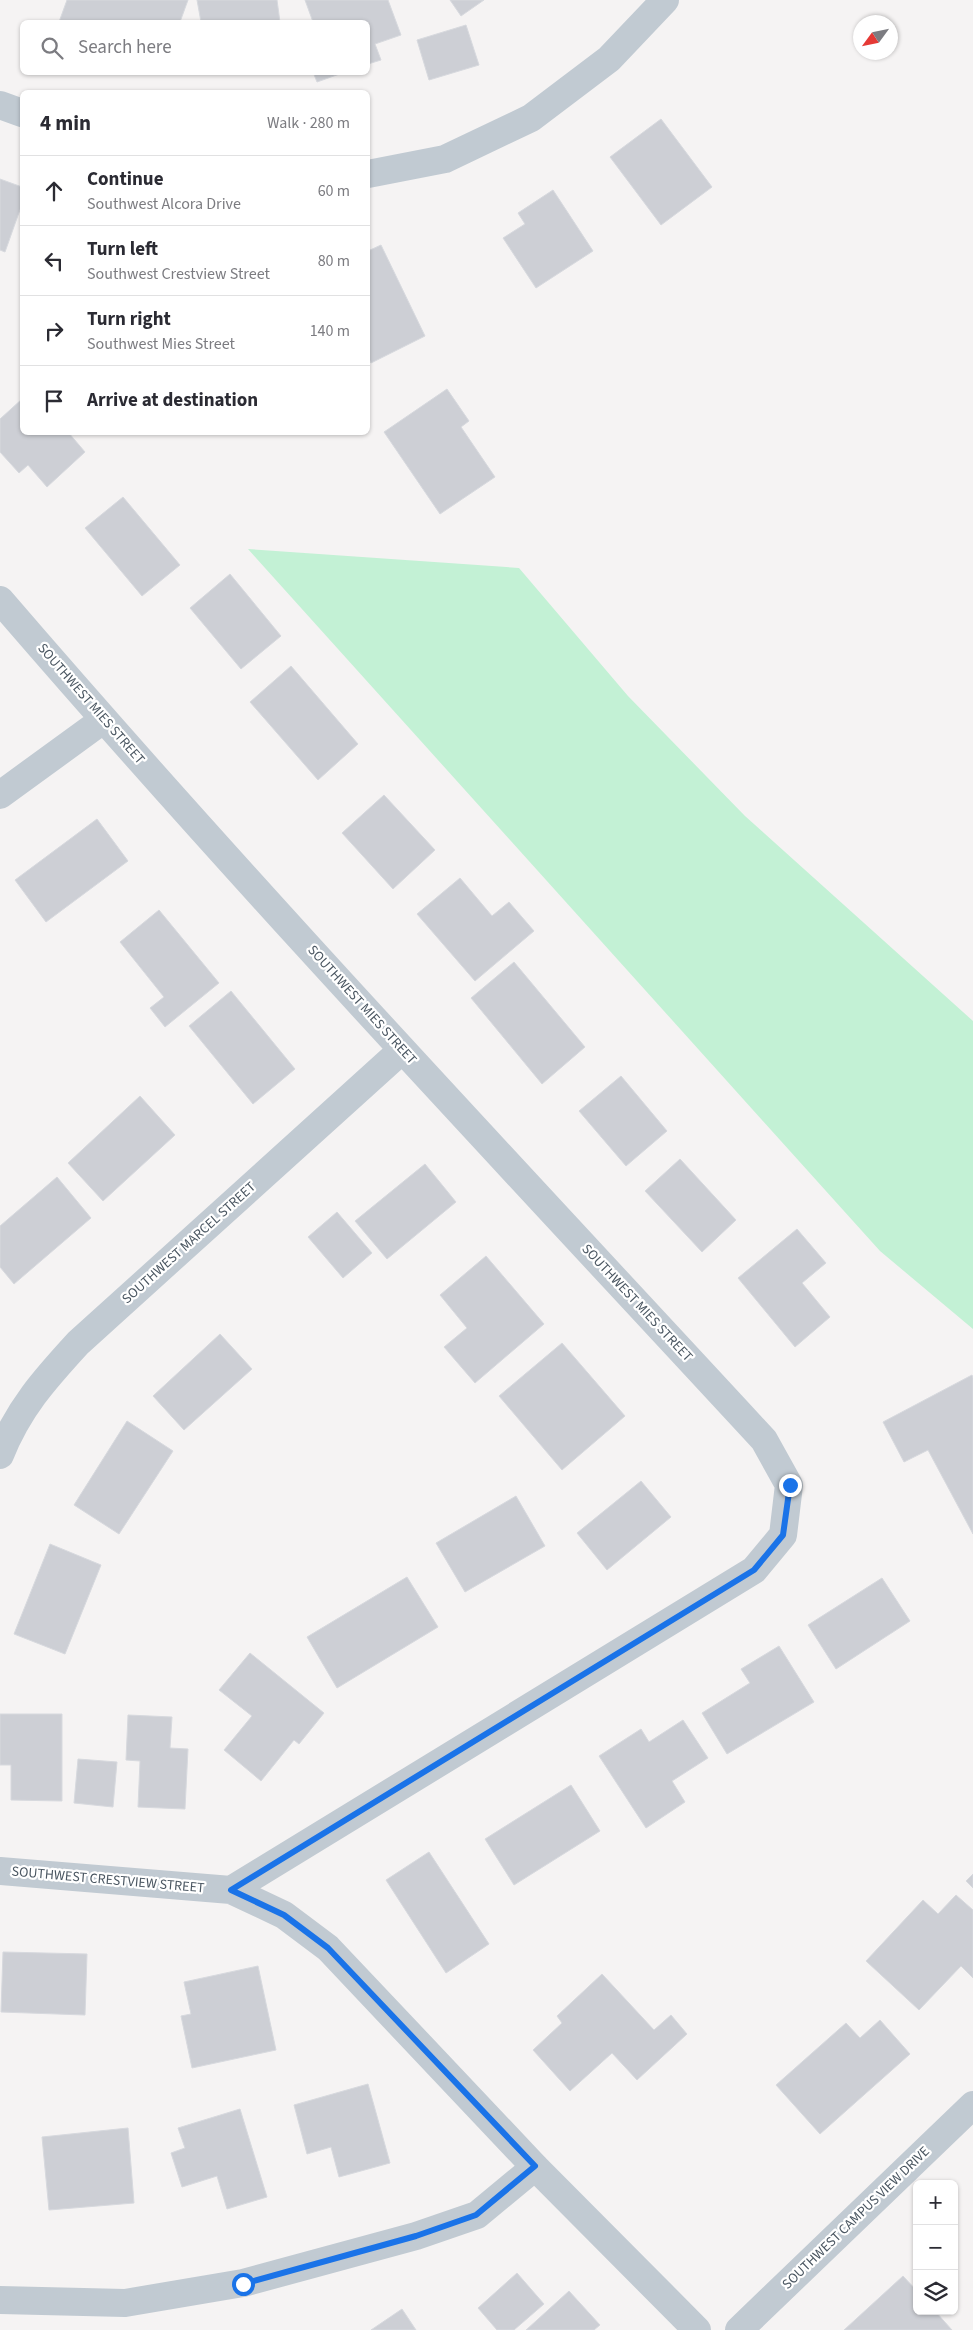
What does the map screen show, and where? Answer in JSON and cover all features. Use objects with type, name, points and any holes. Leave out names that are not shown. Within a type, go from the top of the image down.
[{"type":"street","points":[[370,174],[444,159],[531,118],[608,59],[665,0]]},
{"type":"street","points":[[0,105],[20,112]]},
{"type":"street","name":"SOUTHWEST MIES STREET","points":[[0,600],[103,720],[402,1050],[764,1440],[790,1485],[783,1535],[754,1570],[231,1890]]},
{"type":"street","points":[[0,795],[103,720]]},
{"type":"street","name":"SOUTHWEST MARCEL STREET","points":[[0,1455],[11,1427],[40,1383],[78,1343],[402,1050]]},
{"type":"street","name":"SOUTHWEST CRESTVIEW STREET","points":[[0,1871],[231,1890],[284,1915],[328,1948],[535,2166],[697,2330]]},
{"type":"street","name":"SOUTHWEST CAMPUS VIEW DRIVE","points":[[739,2330],[973,2105]]},
{"type":"street","points":[[0,2300],[125,2303],[243,2284],[416,2236],[476,2215],[535,2166]]},
{"type":"green space","points":[[248,549],[519,568],[628,696],[745,816],[973,1021],[973,1329],[880,1251]]},
{"type":"building","points":[[67,0],[188,0],[181,20],[60,20]]},
{"type":"building","points":[[197,0],[277,0],[280,20],[201,20]]},
{"type":"building","points":[[305,0],[388,0],[401,35],[375,44],[381,60],[370,63],[370,20],[312,20]]},
{"type":"building","points":[[450,0],[484,0],[461,16]]},
{"type":"building","points":[[466,25],[479,65],[429,80],[417,40]]},
{"type":"building","points":[[314,75],[337,75],[317,82]]},
{"type":"building","points":[[661,119],[712,187],[661,225],[610,157]]},
{"type":"building","points":[[0,179],[20,186],[20,210],[5,252],[0,250]]},
{"type":"building","points":[[553,190],[593,251],[536,288],[503,238],[525,224],[518,213]]},
{"type":"building","points":[[381,245],[425,336],[371,363],[370,361],[370,250]]},
{"type":"building","points":[[447,389],[469,421],[461,427],[495,477],[440,514],[384,432]]},
{"type":"building","points":[[20,401],[20,435],[71,435],[85,452],[47,487],[28,465],[19,473],[0,452],[0,419]]},
{"type":"building","points":[[123,497],[180,565],[142,596],[85,528]]},
{"type":"building","points":[[230,574],[281,636],[241,669],[190,608]]},
{"type":"building","points":[[291,666],[358,744],[318,780],[250,702]]},
{"type":"building","points":[[384,795],[435,850],[393,889],[342,833]]},
{"type":"building","points":[[97,819],[128,861],[46,922],[15,880]]},
{"type":"building","points":[[460,878],[492,916],[509,902],[534,931],[475,981],[417,914]]},
{"type":"building","points":[[159,910],[219,983],[165,1027],[150,1008],[164,997],[120,942]]},
{"type":"building","points":[[514,962],[585,1047],[542,1084],[471,998]]},
{"type":"building","points":[[231,991],[295,1069],[253,1104],[189,1026]]},
{"type":"building","points":[[621,1076],[667,1131],[626,1166],[579,1111]]},
{"type":"building","points":[[140,1096],[175,1135],[103,1201],[68,1163]]},
{"type":"building","points":[[680,1159],[736,1220],[702,1252],[645,1191]]},
{"type":"building","points":[[425,1164],[456,1202],[387,1259],[355,1221]]},
{"type":"building","points":[[57,1177],[91,1218],[14,1284],[0,1267],[0,1226]]},
{"type":"building","points":[[337,1212],[372,1253],[343,1278],[308,1237]]},
{"type":"building","points":[[797,1229],[826,1263],[802,1283],[830,1317],[795,1347],[738,1278]]},
{"type":"building","points":[[486,1256],[544,1324],[475,1383],[444,1347],[467,1328],[440,1295]]},
{"type":"building","points":[[220,1334],[252,1369],[184,1430],[153,1396]]},
{"type":"building","points":[[562,1343],[625,1416],[562,1470],[499,1396]]},
{"type":"building","points":[[972,1375],[973,1534],[928,1450],[904,1462],[883,1422]]},
{"type":"building","points":[[127,1421],[173,1451],[119,1534],[74,1505]]},
{"type":"building","points":[[641,1481],[671,1517],[607,1570],[577,1533]]},
{"type":"building","points":[[516,1496],[545,1546],[465,1592],[436,1543]]},
{"type":"building","points":[[50,1544],[101,1565],[65,1654],[14,1634]]},
{"type":"building","points":[[407,1577],[438,1627],[337,1688],[307,1637]]},
{"type":"building","points":[[882,1578],[910,1621],[836,1669],[808,1625]]},
{"type":"building","points":[[779,1646],[814,1702],[727,1754],[702,1713],[750,1683],[741,1669]]},
{"type":"building","points":[[250,1653],[324,1713],[299,1744],[294,1740],[261,1781],[224,1750],[252,1716],[219,1690]]},
{"type":"building","points":[[0,1714],[62,1714],[62,1801],[11,1800],[11,1765],[0,1765]]},
{"type":"building","points":[[128,1715],[172,1717],[170,1748],[188,1749],[185,1809],[138,1807],[140,1761],[126,1760]]},
{"type":"building","points":[[683,1720],[708,1758],[672,1781],[685,1802],[646,1828],[599,1756],[641,1729],[649,1742]]},
{"type":"building","points":[[78,1759],[117,1762],[113,1807],[74,1803]]},
{"type":"building","points":[[571,1785],[600,1831],[514,1885],[485,1839]]},
{"type":"building","points":[[429,1852],[489,1944],[446,1973],[386,1880]]},
{"type":"building","points":[[973,1874],[973,1888],[966,1881]]},
{"type":"building","points":[[956,1895],[973,1910],[973,1978],[961,1966],[919,2010],[866,1961],[923,1900],[938,1914]]},
{"type":"building","points":[[3,1952],[87,1954],[85,2015],[1,2012]]},
{"type":"building","points":[[258,1966],[276,2050],[192,2068],[181,2016],[191,2014],[184,1982]]},
{"type":"building","points":[[602,1974],[654,2030],[671,2015],[687,2034],[637,2080],[612,2053],[570,2091],[533,2050],[562,2023],[557,2016]]},
{"type":"building","points":[[880,2020],[910,2054],[820,2134],[776,2085],[846,2023],[860,2038]]},
{"type":"building","points":[[368,2084],[390,2163],[339,2177],[331,2147],[307,2154],[294,2105]]},
{"type":"building","points":[[240,2109],[267,2197],[227,2209],[217,2176],[182,2187],[171,2153],[185,2148],[178,2128]]},
{"type":"building","points":[[128,2128],[134,2203],[49,2210],[42,2137]]},
{"type":"building","points":[[517,2273],[544,2304],[514,2330],[497,2330],[478,2308]]},
{"type":"building","points":[[903,2276],[913,2287],[913,2315],[939,2315],[952,2330],[844,2330]]},
{"type":"building","points":[[569,2291],[600,2325],[594,2330],[526,2330]]},
{"type":"building","points":[[402,2309],[416,2330],[371,2330]]},
{"type":"route","points":[[243,2284],[416,2236],[476,2215],[535,2166],[328,1948],[284,1915],[231,1890],[754,1570],[783,1535],[790,1485]]}]
